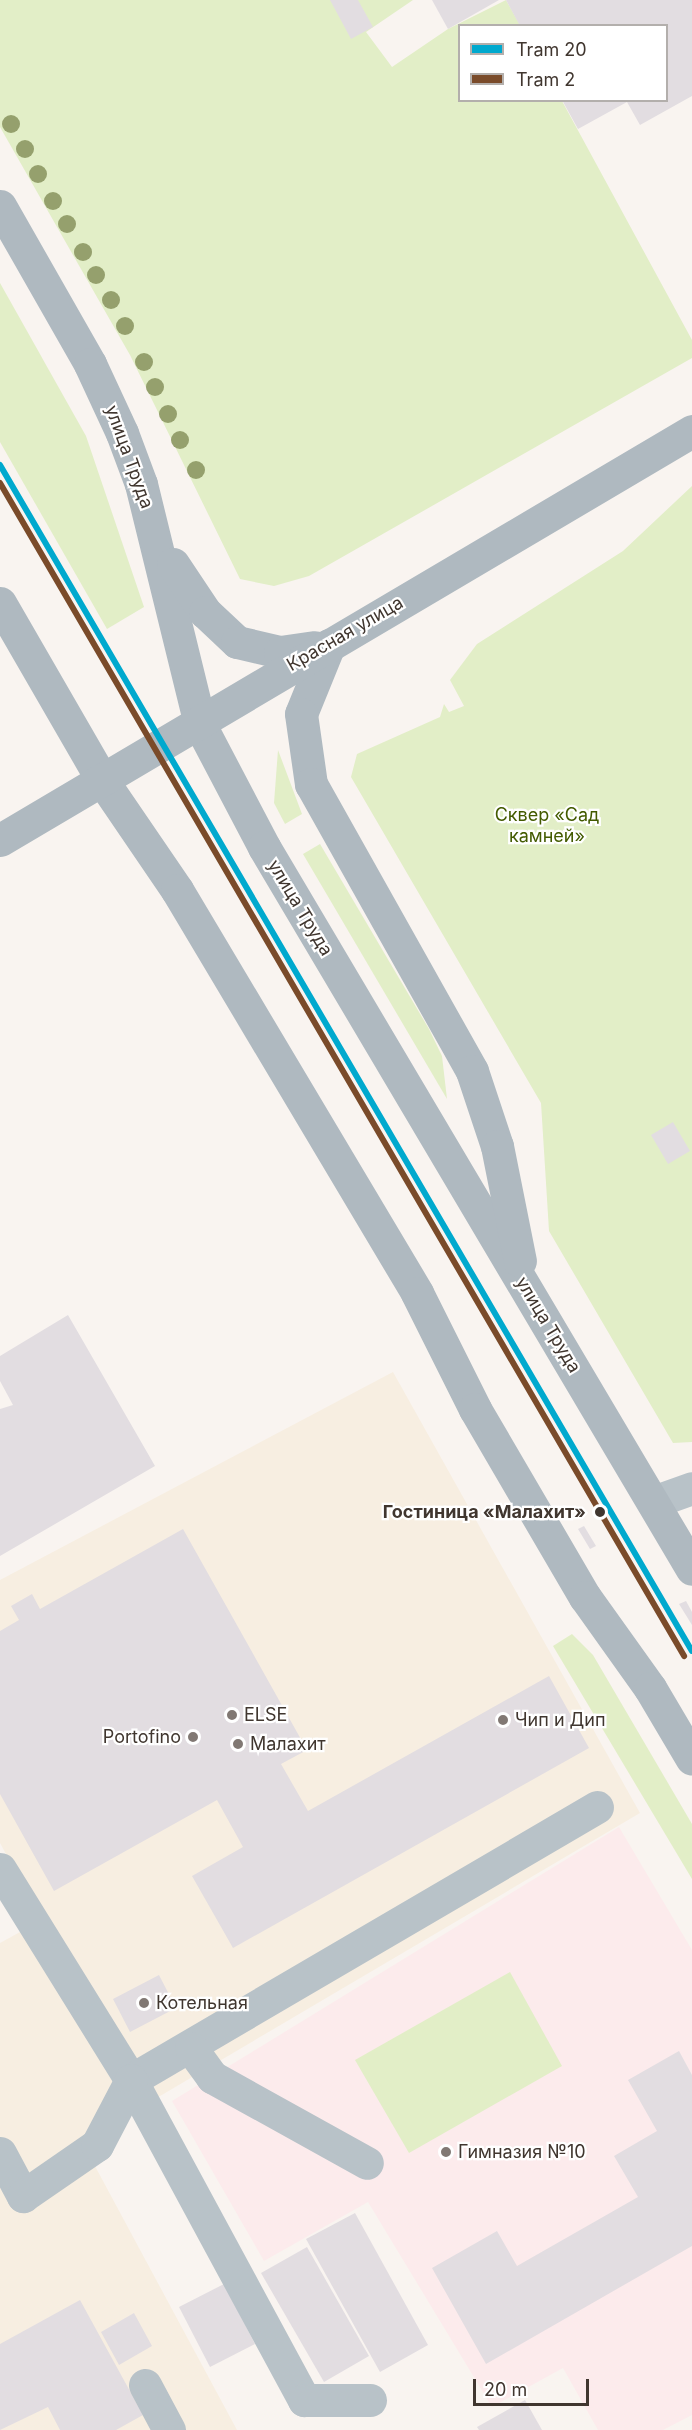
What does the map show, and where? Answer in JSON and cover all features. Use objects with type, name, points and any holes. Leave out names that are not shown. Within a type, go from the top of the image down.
[{"type":"main road","name":"улица Труда","points":[[0,206],[90,364],[141,484],[200,725],[264,847],[692,1569]]},
{"type":"main road","name":"Красная улица","points":[[0,840],[104,783],[200,725],[258,684],[329,645],[692,431]]},
{"type":"main road","points":[[141,484],[177,575],[219,628],[261,650],[329,645],[301,714],[311,784],[472,1071],[497,1146],[526,1287]]},
{"type":"main road","points":[[0,603],[104,783],[189,910],[417,1293],[475,1409],[540,1521],[692,1759]]},
{"type":"lane","points":[[653,1502],[692,1488]]},
{"type":"lane","points":[[0,2153],[23,2196],[97,2145],[131,2080],[190,2048],[597,1807]]},
{"type":"lane","points":[[1,1872],[131,2080],[304,2400],[370,2400]]},
{"type":"lane","points":[[190,2048],[212,2077],[367,2163]]},
{"type":"lane","points":[[145,2385],[169,2430]]},
{"type":"shaded area","points":[[393,1372],[640,1813],[82,2142],[237,2430],[0,2430],[0,1943],[42,1920],[0,1843],[0,1580]]},
{"type":"shaded area","name":"Гимназия №10","points":[[619,1827],[692,1950],[692,2415],[663,2430],[598,2430],[563,2368],[492,2407],[368,2202],[264,2261],[172,2101]]},
{"type":"green space","points":[[0,0],[413,0],[366,32],[392,67],[458,24],[458,102],[563,102],[692,340],[692,358],[309,576],[274,586],[240,579],[130,355],[0,127]]},
{"type":"green space","points":[[506,0],[519,24],[458,24]]},
{"type":"green space","points":[[0,283],[86,436],[144,607],[107,629],[0,442]]},
{"type":"green space","name":"Сквер «Сад камней»","points":[[692,486],[692,1442],[673,1443],[549,1231],[541,1103],[351,777],[357,754],[440,717],[444,704],[449,712],[464,706],[450,680],[477,644],[623,551]]},
{"type":"green space","points":[[278,750],[302,814],[285,824],[274,803]]},
{"type":"green space","points":[[320,844],[429,1029],[442,1056],[447,1099],[303,854]]},
{"type":"green space","points":[[572,1634],[593,1655],[692,1824],[692,1879],[553,1646]]},
{"type":"green space","points":[[510,1972],[562,2066],[409,2153],[355,2060]]},
{"type":"building","points":[[330,0],[358,0],[373,27],[351,39]]},
{"type":"building","points":[[432,0],[499,0],[448,29]]},
{"type":"building","points":[[506,0],[692,0],[692,96],[640,125],[627,102],[668,102],[668,24],[519,24]]},
{"type":"building","points":[[563,102],[627,102],[578,129]]},
{"type":"building","points":[[673,1122],[690,1151],[668,1164],[651,1135]]},
{"type":"building","points":[[68,1315],[155,1466],[0,1556],[0,1409],[13,1405],[0,1381],[0,1356]]},
{"type":"building","points":[[584,1526],[596,1546],[590,1549],[578,1529]]},
{"type":"building","points":[[183,1529],[307,1750],[281,1764],[308,1811],[549,1676],[589,1748],[233,1948],[192,1876],[243,1847],[217,1800],[54,1891],[0,1794],[0,1631],[19,1620],[11,1606],[32,1594],[40,1609]]},
{"type":"building","points":[[686,1601],[692,1612],[692,1625],[679,1604]]},
{"type":"building","name":"Котельная","points":[[159,1975],[176,2008],[130,2032],[113,1999]]},
{"type":"building","points":[[679,2051],[692,2075],[692,2246],[486,2364],[432,2268],[497,2231],[517,2266],[638,2197],[614,2156],[657,2131],[628,2080]]},
{"type":"building","points":[[355,2213],[428,2345],[380,2372],[306,2239]]},
{"type":"building","points":[[307,2247],[369,2356],[324,2382],[261,2273]]},
{"type":"building","points":[[224,2284],[255,2344],[210,2367],[179,2307]]},
{"type":"building","points":[[80,2300],[143,2415],[116,2430],[60,2430],[48,2407],[0,2430],[0,2344]]},
{"type":"building","points":[[134,2313],[152,2346],[119,2365],[101,2332]]},
{"type":"building","points":[[525,2400],[542,2430],[479,2430],[477,2427]]},
{"type":"tram line","name":"20","points":[[0,465],[692,1651]]},
{"type":"tram line","name":"2","points":[[0,483],[684,1656]]},
{"type":"place","name":"Гостиница «Малахит»","points":[[600,1512]]},
{"type":"place","name":"ELSE","points":[[232,1715]]},
{"type":"place","name":"Чип и Дип","points":[[503,1720]]},
{"type":"place","name":"Portofino","points":[[193,1737]]},
{"type":"place","name":"Малахит","points":[[238,1744]]},
{"type":"place","name":"Котельная","points":[[144,2003]]},
{"type":"place","name":"Гимназия №10","points":[[446,2152]]}]
